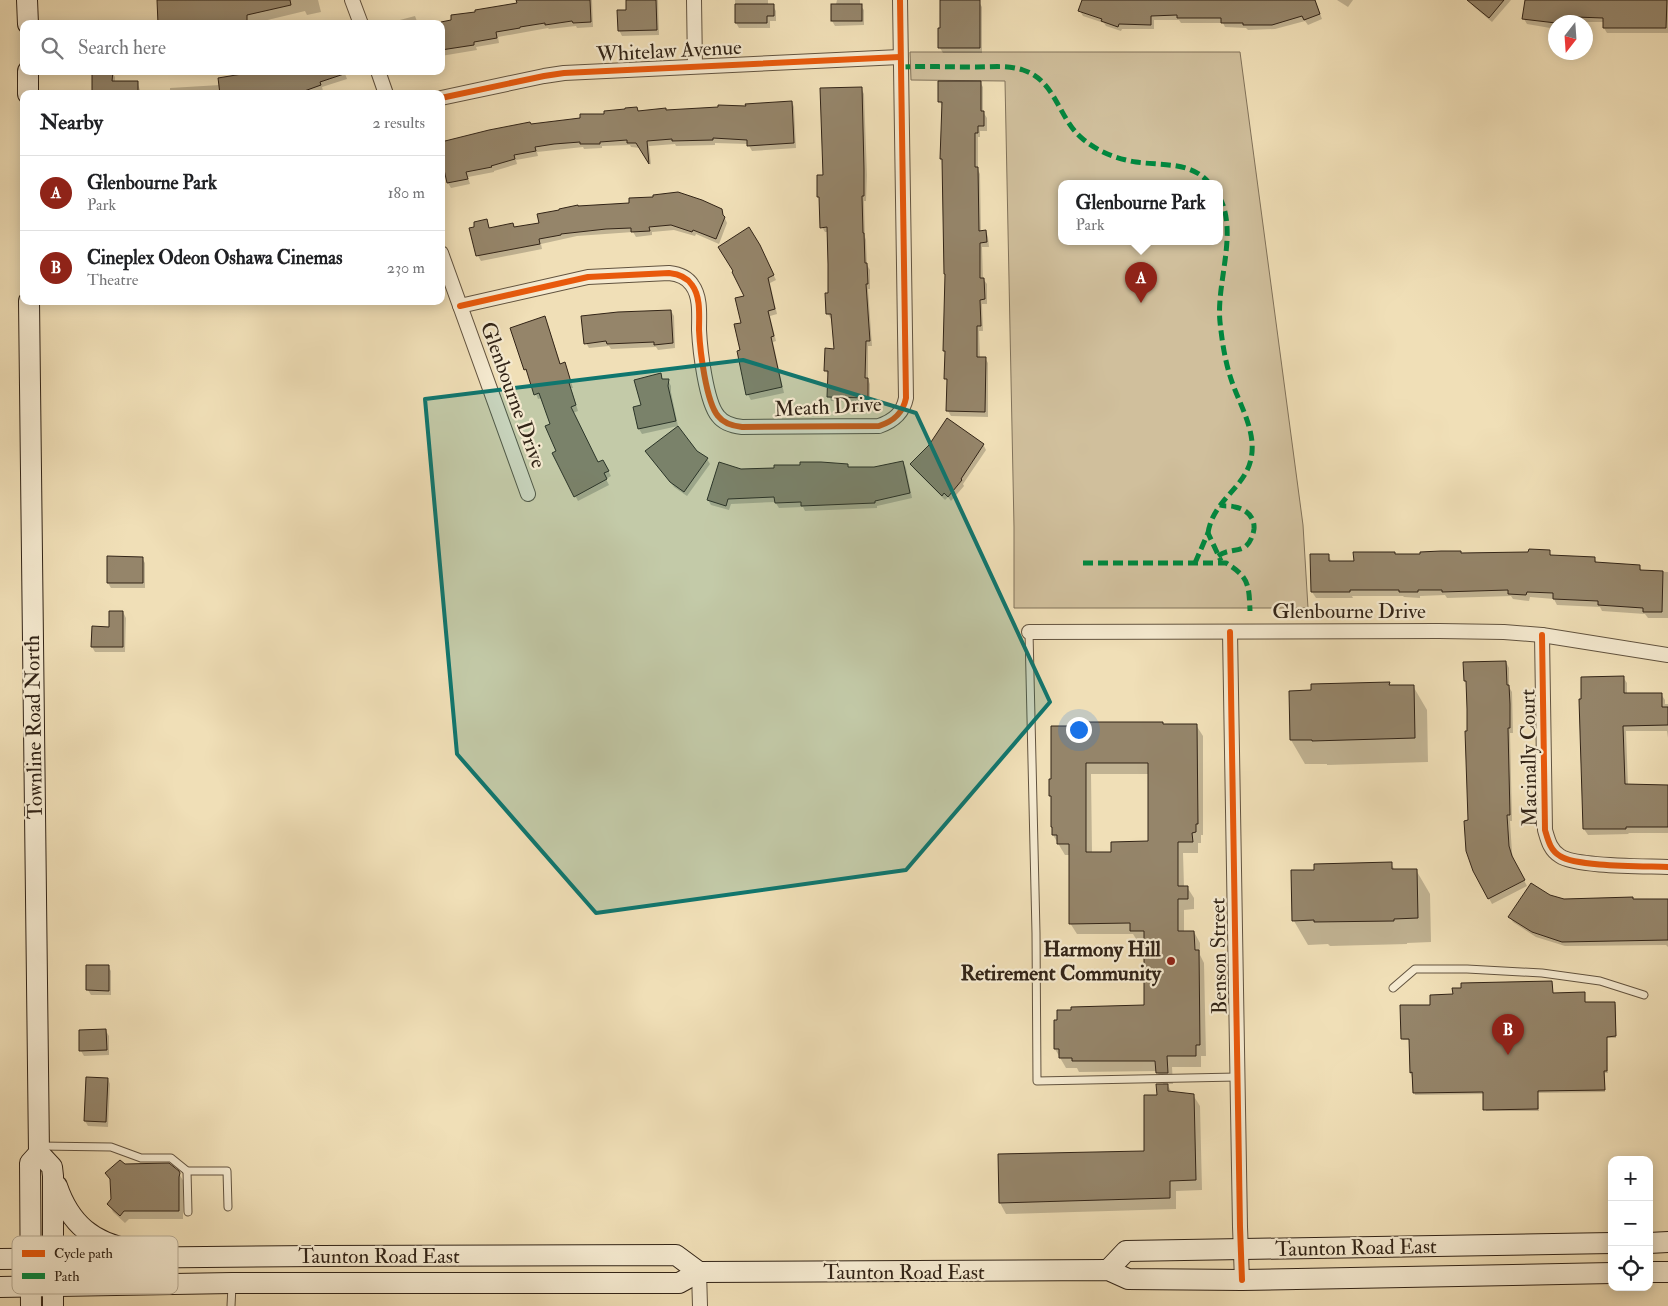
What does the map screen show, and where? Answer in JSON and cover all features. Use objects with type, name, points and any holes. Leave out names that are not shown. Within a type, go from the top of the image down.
[{"type":"main road","points":[[27,0],[28,20]]},
{"type":"main road","points":[[28,75],[28,90]]},
{"type":"main road","name":"Townline Road North","points":[[29,305],[39,1149],[30,1163],[30,1236]]},
{"type":"main road","points":[[39,1149],[52,1167],[54,1236]]},
{"type":"main road","points":[[53,1176],[63,1203],[73,1219],[94,1236]]},
{"type":"main road","points":[[1653,1243],[1668,1242]]},
{"type":"main road","name":"Taunton Road East","points":[[1108,1270],[1126,1251],[1608,1243]]},
{"type":"main road","name":"Taunton Road East","points":[[178,1257],[676,1255],[699,1272]]},
{"type":"main road","name":"Taunton Road East","points":[[178,1287],[232,1283],[679,1284],[699,1272],[1108,1270],[1128,1279],[1242,1280],[1608,1273]]},
{"type":"main road","points":[[1653,1272],[1668,1272]]},
{"type":"main road","name":"Taunton Road East","points":[[0,1287],[12,1291]]},
{"type":"main road","name":"Taunton Road East","points":[[30,1297],[81,1294]]},
{"type":"street","points":[[352,0],[359,20]]},
{"type":"street","points":[[694,0],[695,66]]},
{"type":"street","name":"Meath Drive","points":[[460,306],[588,277],[669,272],[688,280],[695,291],[704,372],[711,404],[714,411],[723,421],[742,427],[880,426],[893,420],[902,411],[906,398],[900,0]]},
{"type":"street","name":"Whitelaw Avenue","points":[[445,97],[564,73],[900,57]]},
{"type":"street","points":[[379,75],[385,90]]},
{"type":"street","name":"Glenbourne Drive","points":[[445,264],[528,494]]},
{"type":"street","name":"Glenbourne Drive","points":[[1028,632],[1462,631],[1542,635],[1668,656]]},
{"type":"street","name":"Benson Street","points":[[1230,632],[1242,1280]]},
{"type":"street","name":"Macinally Court","points":[[1542,635],[1546,830],[1550,845],[1561,857],[1569,860],[1668,867]]},
{"type":"street","points":[[699,1272],[700,1306]]},
{"type":"lane","points":[[1028,632],[1036,933],[1037,1081],[1237,1076]]},
{"type":"lane","points":[[1393,988],[1415,969],[1466,969],[1542,973],[1600,981],[1644,995]]},
{"type":"lane","points":[[39,1149],[111,1147],[141,1158],[171,1158],[187,1171],[227,1171],[228,1207]]},
{"type":"lane","points":[[187,1171],[188,1212]]},
{"type":"lane","points":[[230,1306],[232,1283]]},
{"type":"highlighted area","points":[[743,360],[916,413],[1050,702],[906,870],[596,913],[457,754],[425,399]]},
{"type":"shaded area","points":[[910,52],[1240,52],[1303,525],[1308,608],[1014,608],[1005,81],[911,80]]},
{"type":"building","points":[[157,0],[290,0],[291,5],[247,15],[247,20],[158,20]]},
{"type":"building","points":[[516,0],[590,0],[591,22],[573,23],[572,21],[520,27],[496,32],[497,38],[474,42],[474,45],[445,49],[445,21],[451,20],[451,15],[517,3]]},
{"type":"building","points":[[626,0],[656,0],[657,30],[618,31],[617,10],[626,10]]},
{"type":"building","points":[[940,0],[980,0],[980,48],[938,48]]},
{"type":"building","points":[[1082,0],[1315,0],[1320,14],[1304,20],[1302,16],[1272,25],[1221,23],[1221,18],[1177,18],[1177,15],[1151,16],[1151,25],[1119,24],[1118,27],[1078,11]]},
{"type":"building","points":[[1467,0],[1504,0],[1489,18]]},
{"type":"building","points":[[1525,0],[1667,0],[1666,28],[1603,28],[1603,18],[1593,18],[1593,15],[1548,15],[1548,22],[1522,19]]},
{"type":"building","points":[[735,4],[774,4],[774,16],[767,16],[767,23],[735,23]]},
{"type":"building","points":[[831,4],[862,4],[862,21],[831,21]]},
{"type":"building","points":[[92,75],[113,75],[112,81],[138,81],[138,90],[92,90]]},
{"type":"building","points":[[236,75],[341,75],[320,82],[321,85],[307,90],[220,90],[218,78]]},
{"type":"building","points":[[938,81],[981,81],[981,111],[984,111],[984,126],[978,126],[978,133],[975,133],[975,167],[978,167],[979,231],[986,230],[987,242],[980,243],[980,278],[984,278],[985,299],[980,300],[981,326],[977,326],[977,357],[986,357],[985,412],[946,411],[947,379],[944,379],[945,351],[943,351],[945,274],[942,159],[940,159],[942,102],[938,102]]},
{"type":"building","points":[[862,87],[863,233],[865,263],[867,263],[868,284],[866,284],[870,341],[866,341],[865,378],[868,378],[868,398],[827,397],[828,371],[824,371],[825,348],[834,349],[831,314],[826,314],[825,293],[828,293],[827,227],[820,228],[819,197],[817,197],[817,175],[823,175],[820,88]]},
{"type":"building","points":[[792,101],[794,143],[747,146],[747,140],[713,138],[713,140],[672,141],[672,139],[647,141],[649,164],[636,143],[627,143],[627,140],[600,142],[600,144],[580,144],[580,142],[554,144],[535,147],[536,151],[514,155],[515,159],[492,167],[466,172],[468,179],[447,183],[445,174],[445,141],[530,122],[531,124],[580,118],[580,114],[604,114],[604,111],[625,108],[637,107],[638,111],[666,108],[666,110],[718,107],[718,105],[746,106],[745,104]]},
{"type":"building","points":[[678,192],[722,209],[725,217],[716,239],[693,230],[692,232],[671,225],[649,227],[650,231],[631,232],[631,228],[606,229],[561,234],[539,239],[540,244],[476,256],[469,228],[474,227],[474,222],[487,219],[489,228],[513,223],[514,227],[539,223],[537,214],[559,209],[578,205],[629,203],[629,198],[653,197],[653,195]]},
{"type":"building","points":[[749,227],[774,275],[768,278],[775,309],[768,311],[774,336],[771,337],[782,387],[746,395],[737,351],[740,350],[734,324],[741,323],[735,298],[744,296],[733,271],[718,247]]},
{"type":"building","points":[[671,310],[673,343],[654,345],[654,342],[607,344],[606,341],[584,344],[581,316],[618,312]]},
{"type":"building","points":[[545,316],[560,364],[565,362],[571,382],[569,383],[576,405],[571,407],[598,462],[603,460],[609,471],[604,473],[607,479],[574,497],[552,453],[556,451],[545,426],[550,424],[539,393],[534,395],[510,328]]},
{"type":"building","points":[[661,373],[662,379],[669,379],[668,386],[676,421],[638,429],[633,407],[641,405],[634,380]]},
{"type":"building","points":[[947,418],[984,444],[962,480],[948,497],[944,493],[942,496],[910,464],[929,445]]},
{"type":"building","points":[[678,426],[697,451],[708,458],[684,492],[670,482],[645,451]]},
{"type":"building","points":[[903,461],[910,493],[875,501],[875,503],[801,506],[801,502],[775,503],[774,497],[728,499],[726,506],[707,500],[719,462],[741,469],[774,468],[774,465],[800,465],[800,462],[848,464],[848,467],[874,467]]},
{"type":"building","points":[[1529,549],[1550,550],[1550,555],[1595,557],[1595,562],[1640,565],[1640,570],[1663,571],[1662,612],[1643,612],[1643,608],[1598,605],[1598,601],[1553,599],[1553,593],[1527,592],[1526,595],[1508,594],[1508,590],[1442,592],[1442,590],[1418,590],[1418,592],[1399,592],[1399,590],[1350,590],[1350,592],[1311,592],[1310,554],[1329,554],[1329,561],[1354,561],[1353,552],[1420,554],[1420,552],[1441,551],[1461,551],[1461,553],[1528,552]]},
{"type":"building","points":[[107,556],[143,557],[143,583],[107,583]]},
{"type":"building","points":[[109,611],[123,611],[123,647],[91,647],[92,626],[109,627]]},
{"type":"building","points":[[1506,661],[1510,704],[1510,728],[1508,728],[1510,815],[1507,815],[1509,846],[1512,856],[1525,880],[1488,899],[1473,871],[1466,851],[1464,821],[1468,820],[1465,731],[1467,731],[1467,709],[1463,662]]},
{"type":"building","points":[[1624,676],[1624,693],[1662,693],[1662,707],[1668,707],[1668,725],[1623,726],[1625,784],[1668,785],[1668,827],[1583,829],[1579,699],[1581,699],[1581,677]]},
{"type":"building","points":[[1390,682],[1389,685],[1414,685],[1415,738],[1290,740],[1289,691],[1311,690],[1311,684]]},
{"type":"building","name":"Harmony Hill Retirement Community","points":[[1085,722],[1197,724],[1198,824],[1196,824],[1196,832],[1192,833],[1193,842],[1178,842],[1178,886],[1188,886],[1188,899],[1178,899],[1178,931],[1194,931],[1195,950],[1199,950],[1200,1045],[1196,1045],[1196,1056],[1167,1056],[1168,1073],[1156,1073],[1155,1061],[1072,1061],[1072,1058],[1059,1058],[1059,1049],[1054,1049],[1054,1020],[1057,1020],[1057,1010],[1071,1010],[1071,1007],[1144,1005],[1144,931],[1130,931],[1130,923],[1069,924],[1069,844],[1057,844],[1057,835],[1052,835],[1051,827],[1049,779],[1051,779],[1051,726],[1085,726]],"holes":[[[1086,763],[1148,763],[1148,841],[1111,842],[1111,852],[1086,852]]]},
{"type":"building","points":[[1392,862],[1392,869],[1417,869],[1418,918],[1394,919],[1394,921],[1292,921],[1291,870],[1314,870],[1314,864]]},
{"type":"building","points":[[1531,883],[1550,895],[1564,899],[1633,897],[1633,899],[1668,899],[1668,940],[1562,942],[1532,932],[1508,917]]},
{"type":"building","points":[[86,965],[109,965],[109,991],[86,990]]},
{"type":"building","points":[[1552,981],[1553,993],[1585,992],[1585,1002],[1615,1002],[1616,1036],[1607,1037],[1607,1071],[1604,1071],[1605,1090],[1538,1091],[1538,1109],[1483,1110],[1483,1092],[1413,1093],[1412,1072],[1410,1073],[1409,1039],[1401,1039],[1400,1005],[1430,1005],[1430,995],[1453,994],[1452,988],[1461,988],[1461,983]]},
{"type":"building","points":[[106,1029],[107,1050],[79,1051],[79,1030]]},
{"type":"building","points":[[86,1077],[108,1078],[106,1122],[84,1121]]},
{"type":"building","points":[[1156,1084],[1168,1084],[1168,1091],[1194,1094],[1196,1180],[1170,1181],[1170,1198],[999,1203],[998,1154],[1144,1151],[1144,1095],[1157,1095]]},
{"type":"building","points":[[120,1160],[125,1164],[169,1163],[179,1171],[179,1211],[124,1211],[120,1216],[107,1204],[111,1199],[110,1179],[105,1173]]},
{"type":"marked path","points":[[900,67],[1012,67],[1023,70],[1034,75],[1043,83],[1075,132],[1096,148],[1129,161],[1186,168],[1194,171],[1206,180]]},
{"type":"marked path","points":[[1208,533],[1216,512],[1248,469],[1252,449],[1252,438],[1225,358],[1220,322],[1221,291],[1227,243],[1227,227],[1223,206]]},
{"type":"marked path","points":[[1218,556],[1225,552],[1245,547],[1251,539],[1254,529],[1252,518],[1247,512],[1233,506],[1220,505]]},
{"type":"marked path","points":[[1195,563],[1208,533],[1221,561]]},
{"type":"marked path","points":[[1083,563],[1226,563],[1243,577],[1248,588],[1250,611]]},
{"type":"cycle path","points":[[460,306],[588,277],[676,274],[690,282],[697,295],[704,375],[714,409],[723,421],[742,427],[879,426],[889,422],[903,408],[906,398],[900,0]]},
{"type":"cycle path","points":[[445,97],[564,73],[900,57]]},
{"type":"cycle path","points":[[1230,632],[1242,1280]]},
{"type":"cycle path","points":[[1542,635],[1545,830],[1548,841],[1557,854],[1568,860],[1595,864],[1668,867]]},
{"type":"place","name":"Glenbourne Park","points":[[1141,303]]},
{"type":"place","name":"Harmony Hill Retirement Community","points":[[1171,961]]},
{"type":"place","name":"Cineplex Odeon Oshawa Cinemas","points":[[1508,1055]]}]
